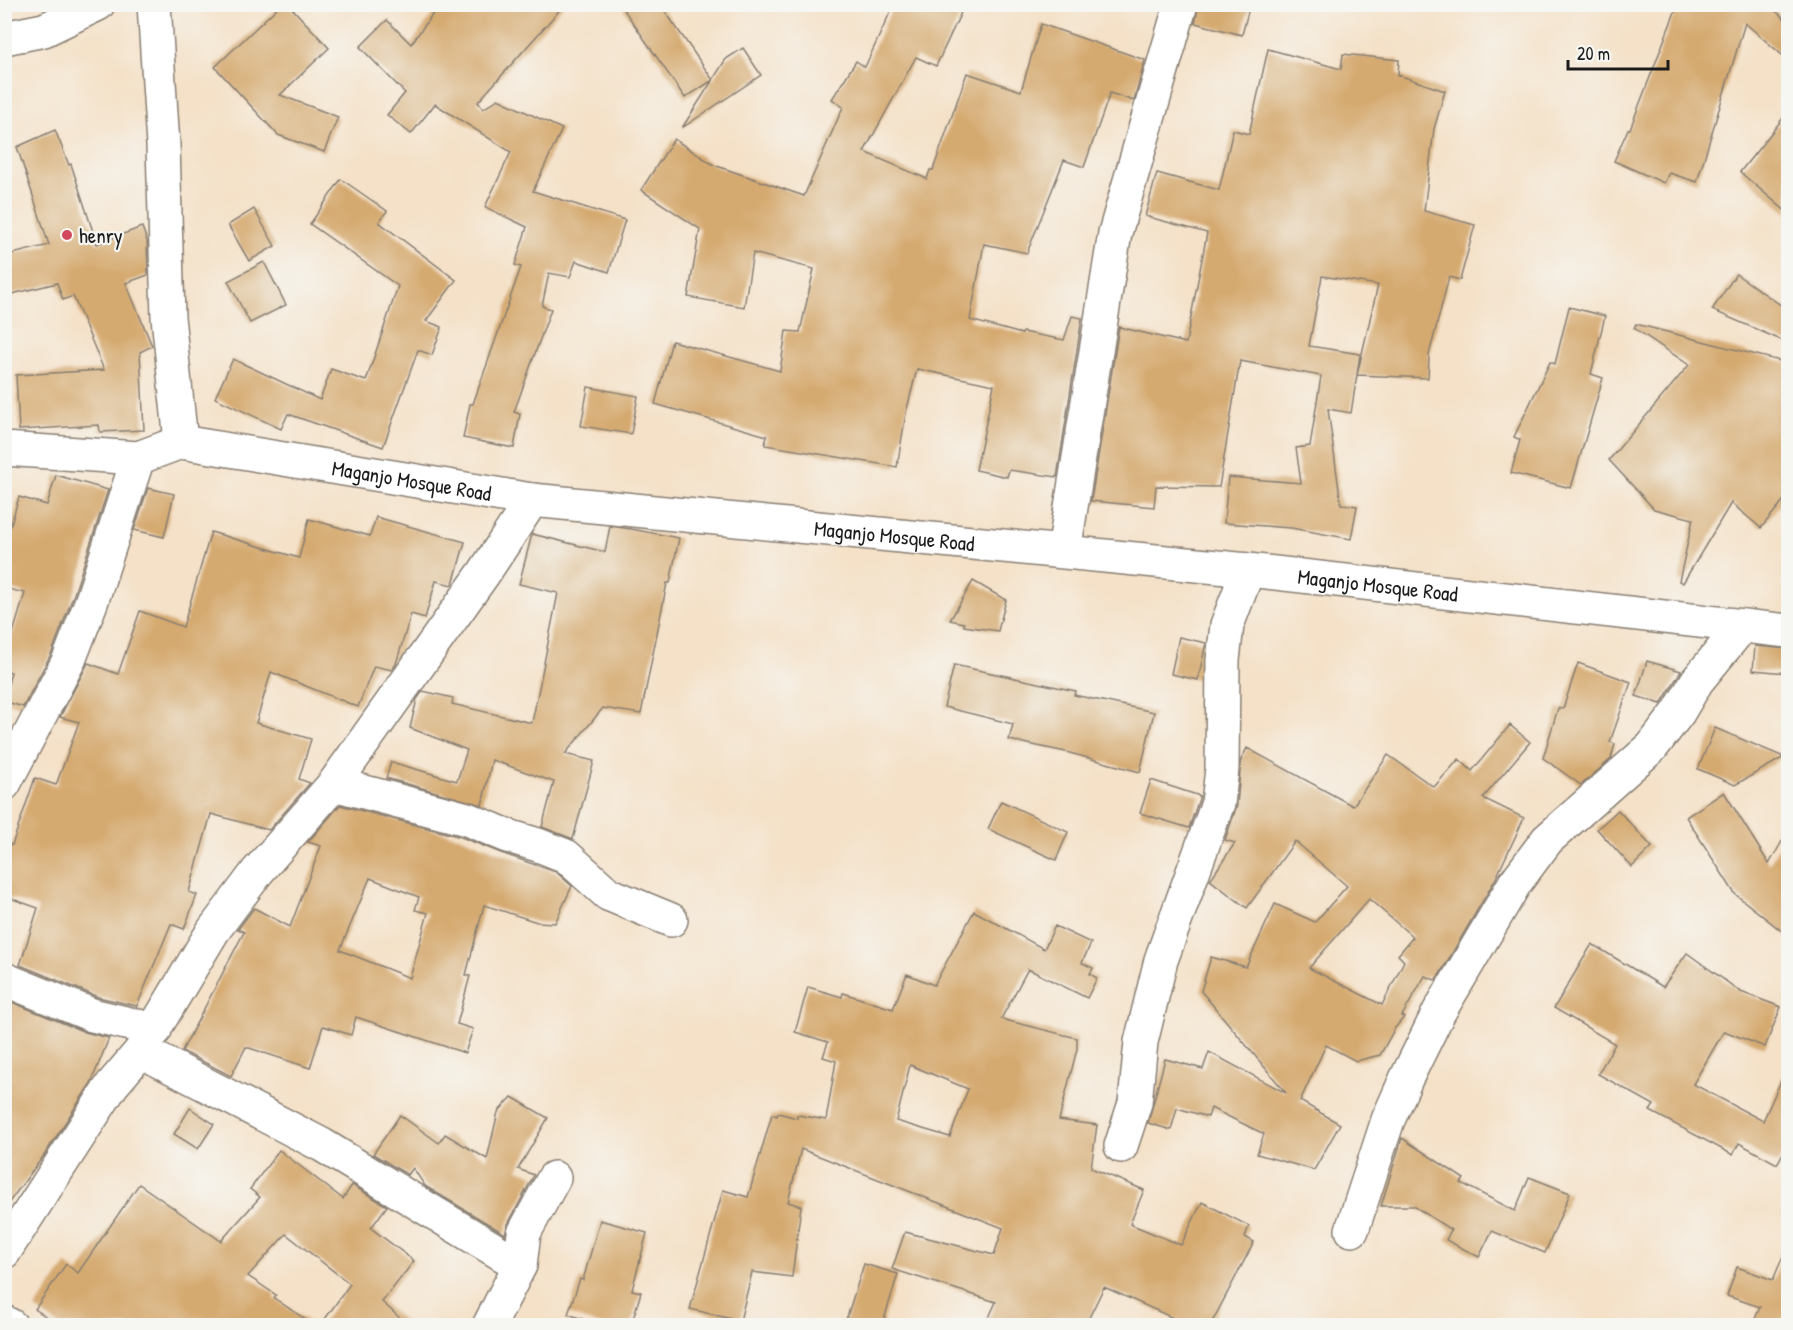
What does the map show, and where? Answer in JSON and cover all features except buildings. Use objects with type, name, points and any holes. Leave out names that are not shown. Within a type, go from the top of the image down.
[{"type":"street","points":[[4,38],[44,30],[98,4]]},
{"type":"street","points":[[154,4],[164,145],[168,317],[181,442]]},
{"type":"street","points":[[1064,551],[1115,233],[1180,4]]},
{"type":"street","name":"Maganjo Mosque Road","points":[[4,449],[138,458],[181,442],[532,500],[1248,570],[1788,631]]},
{"type":"street","points":[[4,784],[69,660],[92,600],[138,458]]},
{"type":"street","points":[[4,1252],[112,1085],[148,1041],[213,931],[258,871],[334,784],[478,581],[532,500]]},
{"type":"street","points":[[1121,1146],[1135,1102],[1141,1042],[1161,960],[1218,803],[1222,769],[1223,660],[1227,626],[1248,570]]},
{"type":"street","points":[[1352,1230],[1388,1120],[1406,1079],[1439,1012],[1515,883],[1547,840],[1652,747],[1678,713],[1697,681],[1742,626]]},
{"type":"street","points":[[334,784],[467,819],[566,856],[608,894],[671,920]]},
{"type":"street","points":[[4,979],[148,1041],[520,1265]]},
{"type":"street","points":[[489,1326],[520,1265],[524,1233],[554,1178]]},
{"type":"street","points":[[4,1322],[11,1326]]},
{"type":"place","name":"henry","points":[[67,235]]}]
